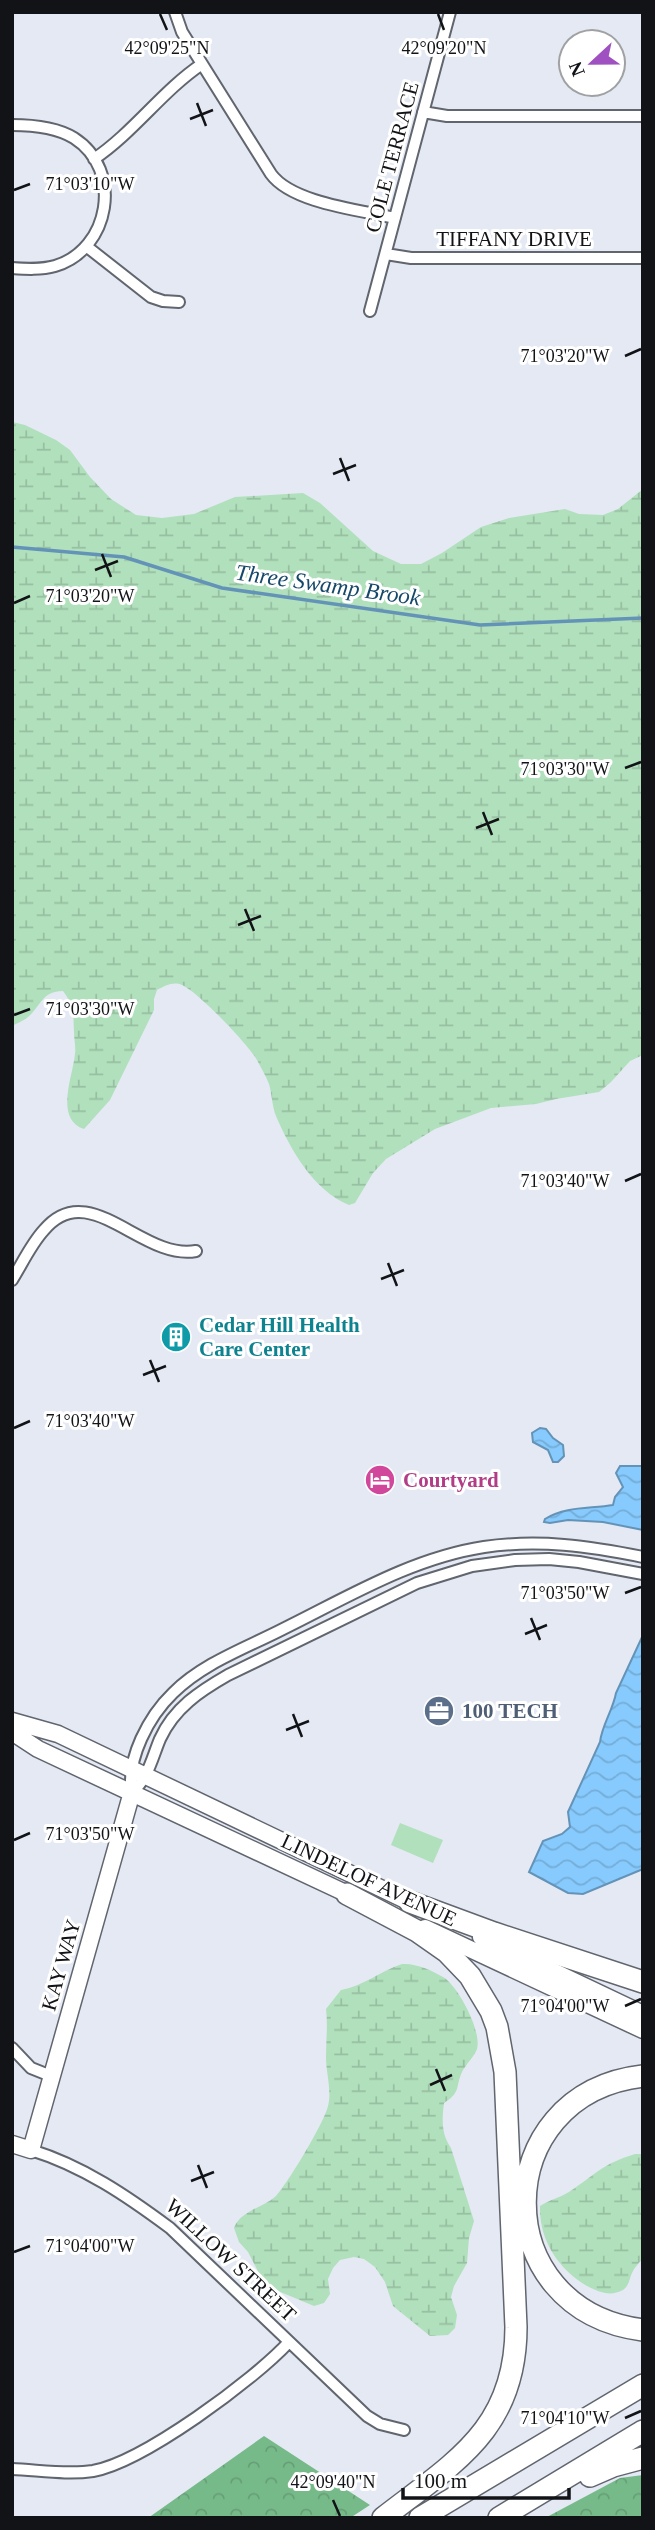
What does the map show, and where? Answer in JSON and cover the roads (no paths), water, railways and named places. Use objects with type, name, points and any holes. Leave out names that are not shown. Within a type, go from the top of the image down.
[{"type":"highway","points":[[347,1894],[423,1935],[459,1963],[491,2011],[505,2072],[516,2327],[513,2369],[502,2403],[478,2441],[452,2466],[383,2518]]},
{"type":"highway","points":[[410,1902],[643,1982]]},
{"type":"highway","points":[[643,2077],[615,2082],[592,2091],[557,2118],[542,2139],[531,2164],[525,2209],[531,2244],[542,2268],[566,2297],[597,2318],[643,2330]]},
{"type":"highway","points":[[421,2518],[643,2385]]},
{"type":"highway","points":[[499,2518],[643,2431]]},
{"type":"highway","points":[[506,2518],[589,2476],[612,2466],[643,2458]]},
{"type":"main road","name":"LINDELOF AVENUE","points":[[12,1721],[48,1730],[131,1768],[643,2014]]},
{"type":"main road","name":"LINDELOF AVENUE","points":[[12,1732],[78,1768],[643,2030]]},
{"type":"main road","name":"KAY WAY","points":[[30,2150],[132,1793]]},
{"type":"main road","name":"WILLOW STREET","points":[[12,2144],[30,2150]]},
{"type":"street","points":[[175,12],[182,32],[281,186],[311,199],[395,218]]},
{"type":"street","name":"COLE TERRACE","points":[[370,311],[450,12]]},
{"type":"street","points":[[94,159],[202,64]]},
{"type":"street","points":[[424,112],[447,116],[643,116]]},
{"type":"street","points":[[12,124],[59,131],[80,143],[94,159],[105,187],[105,208],[99,228],[86,247],[74,257],[55,266],[12,268]]},
{"type":"street","points":[[86,247],[150,296],[163,301],[179,302]]},
{"type":"street","name":"TIFFANY DRIVE","points":[[386,254],[411,258],[643,258]]},
{"type":"street","points":[[12,1280],[43,1230],[58,1218],[74,1212],[98,1215],[167,1250],[182,1253],[196,1251]]},
{"type":"street","points":[[132,1793],[131,1768],[154,1717],[172,1693],[189,1679],[221,1660],[411,1567],[468,1550],[530,1542],[582,1546],[643,1557]]},
{"type":"street","points":[[132,1793],[146,1776],[167,1726],[198,1692],[417,1583],[472,1566],[530,1559],[579,1562],[643,1574]]},
{"type":"street","points":[[12,2048],[31,2068],[51,2076]]},
{"type":"street","name":"WILLOW STREET","points":[[30,2150],[69,2163],[131,2199],[170,2228],[367,2416],[380,2424],[404,2430]]},
{"type":"street","points":[[12,2469],[87,2471],[121,2461],[188,2422],[264,2366],[289,2342]]},
{"type":"water","points":[[540,1428],[546,1429],[563,1445],[564,1456],[558,1462],[553,1462],[548,1450],[533,1442],[532,1433]]},
{"type":"water","points":[[620,1466],[643,1466],[643,1530],[603,1522],[544,1522],[561,1512],[613,1505],[615,1497],[623,1487],[616,1473]]},
{"type":"water","points":[[643,1635],[643,1869],[583,1894],[568,1893],[529,1872],[543,1841],[562,1834],[570,1827],[568,1812],[600,1742],[616,1693]]},
{"type":"waterway","name":"Three Swamp Brook","points":[[12,547],[124,557],[222,588],[480,625],[643,618]]},
{"type":"place","name":"Cedar Hill Health Care Center","points":[[176,1337]]},
{"type":"place","name":"Courtyard","points":[[380,1480]]},
{"type":"place","name":"100 TECH","points":[[439,1711]]}]
